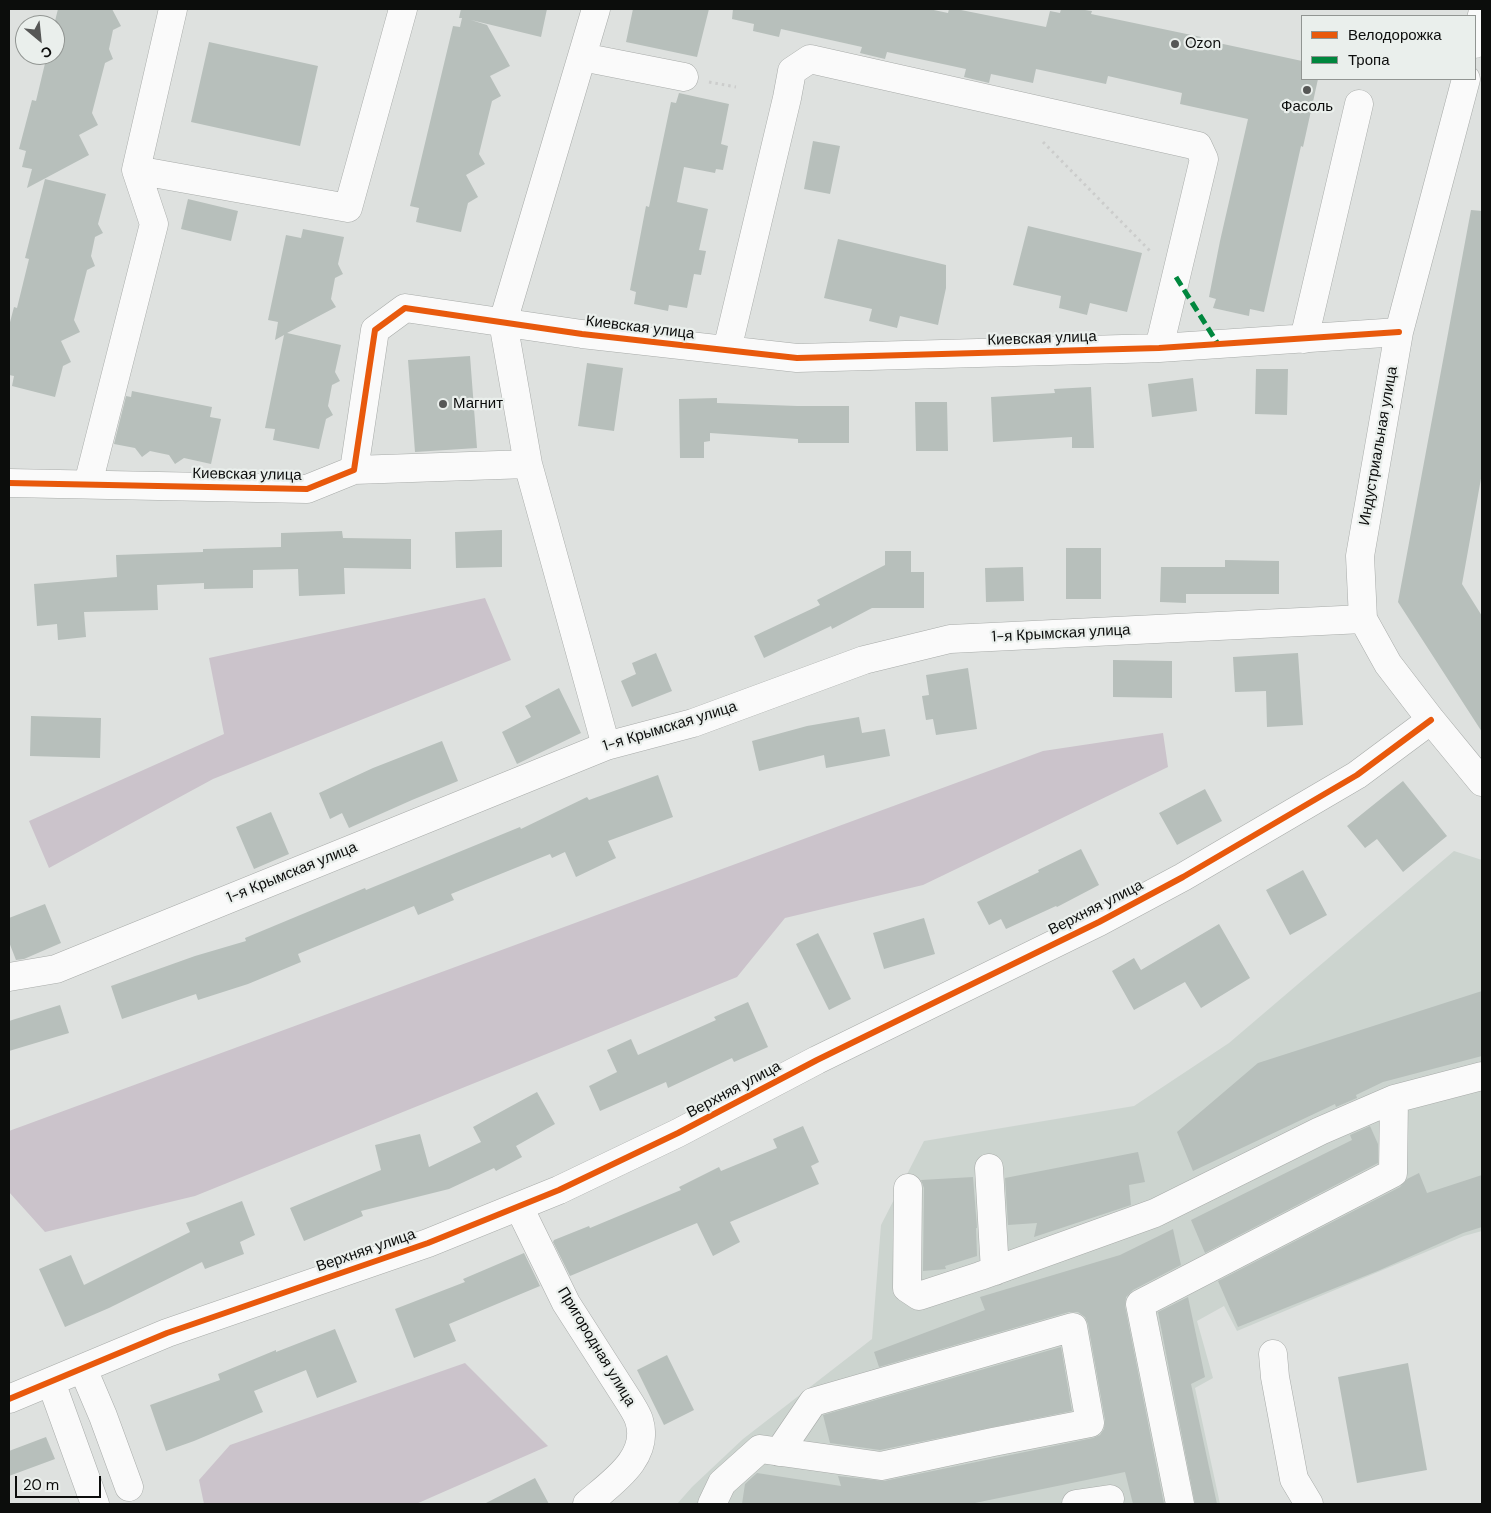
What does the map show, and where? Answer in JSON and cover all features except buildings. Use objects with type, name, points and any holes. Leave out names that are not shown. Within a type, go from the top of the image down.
[{"type":"street","points":[[88,484],[154,224],[136,170],[172,9]]},
{"type":"street","points":[[136,170],[348,208],[403,9]]},
{"type":"street","points":[[596,9],[502,322],[528,464],[606,746]]},
{"type":"street","points":[[1476,40],[1482,15]]},
{"type":"street","points":[[582,57],[684,77]]},
{"type":"street","points":[[727,350],[792,71],[810,59],[1198,146],[1204,159],[1159,348]]},
{"type":"street","name":"Индустриальная улица","points":[[1466,80],[1400,332],[1360,556],[1363,620],[1388,664],[1482,782]]},
{"type":"street","points":[[1304,339],[1359,104]]},
{"type":"street","name":"Киевская улица","points":[[9,483],[307,489],[354,470],[375,330],[406,308],[582,334],[797,358],[1159,348],[1400,332]]},
{"type":"street","points":[[354,470],[528,464]]},
{"type":"street","name":"1-я Крымская улица","points":[[9,976],[56,969],[606,746],[693,723],[864,660],[950,639],[1363,620]]},
{"type":"street","name":"Верхняя улица","points":[[9,1399],[167,1333],[428,1243],[560,1190],[678,1134],[817,1060],[1099,922],[1183,877],[1357,775],[1431,720]]},
{"type":"street","points":[[908,1188],[907,1288],[919,1296],[995,1271],[1155,1213],[1320,1131],[1394,1099],[1482,1076]]},
{"type":"street","points":[[1180,1504],[1140,1304],[1393,1173],[1394,1099]]},
{"type":"street","points":[[989,1168],[995,1271]]},
{"type":"street","name":"Пригородная улица","points":[[519,1206],[566,1303],[639,1420],[641,1437],[638,1453],[623,1472],[587,1504]]},
{"type":"street","points":[[712,1504],[722,1482],[760,1449],[779,1452],[881,1466],[1090,1423],[1073,1328],[813,1402],[779,1452]]},
{"type":"street","points":[[1273,1354],[1275,1377],[1294,1479],[1309,1504]]},
{"type":"street","points":[[83,1369],[129,1486]]},
{"type":"street","points":[[51,1382],[95,1504]]},
{"type":"street","points":[[1076,1504],[1110,1499]]},
{"type":"path","points":[[1039,137],[1176,277]]},
{"type":"shaded area","points":[[485,598],[511,660],[213,779],[49,868],[29,821],[224,734],[209,658]]},
{"type":"shaded area","points":[[1163,733],[1168,767],[923,885],[785,918],[737,977],[195,1196],[45,1232],[9,1192],[9,1131],[1043,751]]},
{"type":"shaded area","points":[[1454,851],[1482,860],[1482,1231],[1464,1236],[1237,1331],[1224,1306],[1197,1321],[1213,1378],[1195,1388],[1220,1504],[677,1504],[692,1487],[743,1439],[872,1339],[881,1225],[924,1141],[1134,1106],[1229,1043]]},
{"type":"shaded area","points":[[465,1363],[548,1446],[416,1504],[204,1504],[199,1480],[230,1445]]},
{"type":"marked path","points":[[1176,277],[1218,344]]},
{"type":"cycle path","points":[[9,483],[307,489],[354,470],[375,330],[405,308],[582,334],[797,358],[1159,348],[1399,332]]},
{"type":"cycle path","points":[[9,1399],[167,1333],[428,1243],[559,1190],[678,1133],[817,1060],[1099,922],[1183,877],[1357,775],[1431,720]]},
{"type":"place","name":"Ozon","points":[[1175,44]]},
{"type":"place","name":"Фасоль","points":[[1307,90]]},
{"type":"place","name":"Магнит","points":[[443,404]]}]
